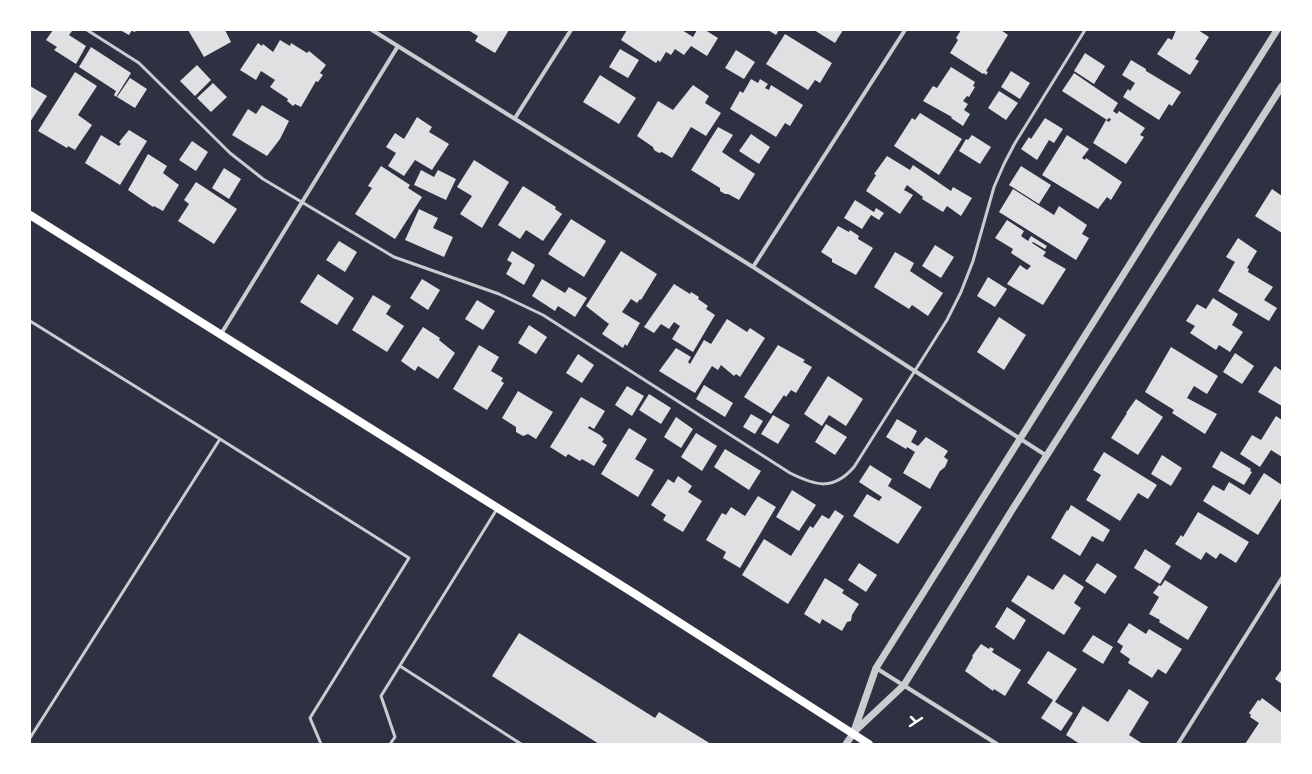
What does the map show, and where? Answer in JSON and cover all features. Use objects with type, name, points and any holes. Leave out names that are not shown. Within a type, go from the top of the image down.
[{"type":"main road","points":[[30,214],[497,509],[635,594],[869,744]]},
{"type":"street","points":[[372,30],[753,267],[914,372],[1047,456]]},
{"type":"street","points":[[515,118],[572,30]]},
{"type":"street","points":[[753,267],[905,30]]},
{"type":"street","points":[[853,734],[876,668],[1019,438],[1277,30]]},
{"type":"street","points":[[221,335],[398,46]]},
{"type":"street","points":[[846,744],[853,734],[904,686],[1047,456],[1282,86]]},
{"type":"street","points":[[1178,744],[1282,578]]},
{"type":"street","points":[[876,668],[997,744]]},
{"type":"lane","points":[[87,30],[139,63],[230,153],[263,179],[394,258],[499,294],[537,312],[790,473],[811,484],[828,484],[846,476],[854,467],[947,320],[961,292],[973,261],[994,187],[1004,164],[1015,143],[1085,30]]},
{"type":"lane","points":[[30,321],[409,558],[310,718],[321,744]]},
{"type":"lane","points":[[30,738],[220,439]]},
{"type":"lane","points":[[390,744],[395,737],[381,696],[497,509]]},
{"type":"lane","points":[[400,666],[521,744]]},
{"type":"path","points":[[911,717],[915,721]]},
{"type":"path","points":[[910,726],[915,721],[922,718]]},
{"type":"building","points":[[53,30],[70,30],[72,31],[69,35],[86,46],[76,64],[54,50],[57,47],[46,40]]},
{"type":"building","points":[[120,30],[132,30],[129,35]]},
{"type":"building","points":[[188,30],[225,30],[231,42],[204,57]]},
{"type":"building","points":[[468,30],[509,30],[495,53],[475,41],[478,36]]},
{"type":"building","points":[[627,30],[682,30],[693,37],[697,30],[705,30],[718,38],[707,56],[691,46],[684,55],[675,49],[671,55],[666,52],[660,62],[658,60],[656,63],[621,40]]},
{"type":"building","points":[[768,30],[779,30],[776,35]]},
{"type":"building","points":[[814,30],[843,30],[835,43]]},
{"type":"building","points":[[961,30],[1001,30],[1008,35],[986,71],[988,72],[986,75],[950,53],[958,40],[956,38]]},
{"type":"building","points":[[1176,30],[1198,30],[1209,37],[1195,59],[1199,61],[1190,75],[1157,54],[1168,38],[1172,40]]},
{"type":"building","points":[[785,34],[832,63],[820,83],[815,80],[808,90],[766,64]]},
{"type":"building","points":[[280,40],[290,46],[291,43],[307,53],[309,51],[326,65],[320,73],[323,75],[318,82],[316,81],[301,107],[295,104],[293,106],[287,101],[288,99],[270,87],[275,80],[261,71],[256,80],[240,70],[258,43],[262,46],[263,44],[273,52]]},
{"type":"building","points":[[91,47],[131,73],[116,97],[114,95],[116,91],[79,67]]},
{"type":"building","points":[[620,49],[639,60],[628,78],[609,67]]},
{"type":"building","points":[[736,50],[755,62],[744,79],[725,68]]},
{"type":"building","points":[[1085,53],[1105,66],[1094,84],[1074,71]]},
{"type":"building","points":[[1131,60],[1181,92],[1172,106],[1169,104],[1159,120],[1123,97],[1128,89],[1130,91],[1135,83],[1122,75]]},
{"type":"building","points":[[197,65],[211,80],[195,96],[180,81]]},
{"type":"building","points":[[951,67],[975,82],[973,86],[975,87],[969,97],[967,96],[963,101],[968,104],[964,110],[970,114],[963,126],[951,118],[952,117],[923,101],[933,86],[937,88]]},
{"type":"building","points":[[1011,71],[1030,83],[1020,99],[1001,87]]},
{"type":"building","points":[[75,72],[97,86],[78,115],[92,125],[75,150],[68,146],[67,148],[38,131]]},
{"type":"building","points":[[1074,73],[1118,103],[1113,111],[1117,114],[1119,111],[1145,128],[1140,135],[1144,137],[1126,164],[1093,143],[1106,120],[1109,122],[1111,119],[1109,118],[1107,120],[1062,91]]},
{"type":"building","points":[[600,75],[636,98],[619,124],[583,102]]},
{"type":"building","points":[[130,78],[147,89],[135,108],[117,97]]},
{"type":"building","points":[[751,79],[758,83],[760,79],[768,84],[765,88],[769,90],[771,85],[803,105],[790,126],[785,123],[776,137],[730,109],[740,91],[743,93]]},
{"type":"building","points":[[213,83],[227,97],[211,112],[197,98]]},
{"type":"building","points":[[693,85],[709,96],[705,103],[721,113],[706,136],[691,127],[672,158],[662,152],[659,153],[637,136],[658,101],[673,110]]},
{"type":"building","points":[[30,86],[47,96],[30,122]]},
{"type":"building","points":[[999,91],[1018,103],[1006,120],[988,108]]},
{"type":"building","points":[[262,105],[289,121],[280,139],[267,156],[232,135],[248,109],[256,114]]},
{"type":"building","points":[[920,113],[962,139],[939,175],[894,146],[912,118],[915,120]]},
{"type":"building","points":[[417,117],[432,127],[429,132],[449,144],[432,170],[415,160],[404,176],[388,166],[396,153],[386,147],[395,133],[404,139]]},
{"type":"building","points":[[1045,118],[1063,129],[1054,143],[1049,140],[1037,160],[1021,149],[1029,137],[1031,139]]},
{"type":"building","points":[[718,127],[733,135],[722,152],[755,174],[739,200],[720,191],[720,188],[691,170]]},
{"type":"building","points":[[129,130],[147,141],[120,185],[85,163],[101,135],[119,146],[121,144],[119,142]]},
{"type":"building","points":[[751,134],[770,147],[759,164],[739,151]]},
{"type":"building","points":[[972,135],[991,147],[980,164],[959,151],[966,139],[968,140]]},
{"type":"building","points":[[1067,135],[1089,149],[1082,158],[1085,160],[1086,158],[1122,182],[1111,200],[1107,197],[1098,209],[1042,175]]},
{"type":"building","points":[[192,141],[208,152],[196,171],[179,160]]},
{"type":"building","points":[[148,154],[167,166],[163,173],[179,185],[163,211],[154,206],[153,207],[128,190]]},
{"type":"building","points":[[887,156],[910,170],[913,165],[951,191],[953,187],[972,198],[961,216],[947,206],[943,212],[922,199],[923,197],[907,185],[904,190],[913,195],[900,214],[866,191],[876,175],[874,174]]},
{"type":"building","points":[[474,160],[509,182],[482,228],[460,214],[472,196],[457,187]]},
{"type":"building","points":[[381,166],[410,185],[408,188],[422,197],[395,239],[355,214],[372,188],[368,186]]},
{"type":"building","points":[[1021,166],[1051,185],[1039,204],[1009,185]]},
{"type":"building","points":[[224,168],[241,179],[229,199],[212,188]]},
{"type":"building","points":[[421,170],[434,177],[438,170],[456,179],[446,200],[414,185]]},
{"type":"building","points":[[196,182],[237,209],[214,244],[178,221],[189,204],[184,200]]},
{"type":"building","points":[[523,186],[556,207],[555,209],[562,214],[543,241],[526,230],[520,239],[498,225]]},
{"type":"building","points":[[1013,189],[1054,215],[1059,206],[1087,225],[1082,234],[1089,238],[1076,260],[999,212]]},
{"type":"building","points":[[1272,189],[1282,196],[1282,233],[1255,216]]},
{"type":"building","points":[[855,200],[874,212],[876,208],[884,213],[879,220],[871,215],[862,229],[844,218]]},
{"type":"building","points":[[419,209],[438,218],[433,228],[453,237],[444,257],[405,240]]},
{"type":"building","points":[[571,219],[606,241],[584,277],[548,254]]},
{"type":"building","points":[[1007,220],[1024,231],[1021,236],[1028,241],[1031,236],[1047,246],[1045,249],[1033,242],[1032,243],[1046,252],[1043,256],[1066,269],[1043,305],[1007,284],[1020,265],[1027,270],[1031,266],[1011,253],[1013,249],[995,238]]},
{"type":"building","points":[[838,226],[849,232],[850,230],[859,236],[858,239],[873,248],[856,275],[832,262],[832,259],[821,252]]},
{"type":"building","points":[[1238,238],[1257,251],[1247,268],[1249,269],[1248,272],[1273,287],[1264,300],[1277,308],[1269,321],[1218,291],[1235,262],[1226,257]]},
{"type":"building","points":[[339,241],[357,252],[345,272],[326,260]]},
{"type":"building","points":[[935,245],[954,257],[941,278],[922,266]]},
{"type":"building","points":[[512,251],[535,265],[524,285],[506,274],[512,263],[507,260]]},
{"type":"building","points":[[621,251],[657,274],[641,300],[640,299],[637,303],[631,299],[622,312],[640,323],[627,346],[625,344],[623,348],[602,334],[609,324],[586,306]]},
{"type":"building","points":[[895,252],[914,263],[910,271],[943,293],[928,316],[912,305],[909,309],[874,287]]},
{"type":"building","points":[[318,274],[354,298],[337,325],[300,302]]},
{"type":"building","points":[[988,277],[1007,289],[995,307],[977,296]]},
{"type":"building","points":[[422,279],[440,290],[428,310],[410,298]]},
{"type":"building","points":[[542,279],[565,293],[569,287],[587,298],[575,317],[558,306],[555,311],[532,296]]},
{"type":"building","points":[[674,284],[690,294],[691,292],[699,297],[698,299],[708,306],[706,309],[715,315],[693,352],[672,339],[680,326],[674,322],[669,329],[661,324],[654,333],[644,327]]},
{"type":"building","points":[[373,295],[391,306],[386,314],[404,326],[387,352],[352,330]]},
{"type":"building","points":[[1213,298],[1238,314],[1232,325],[1243,332],[1230,352],[1219,345],[1216,350],[1190,333],[1195,326],[1186,321],[1197,304],[1206,309]]},
{"type":"building","points":[[477,300],[495,311],[483,330],[465,319]]},
{"type":"building","points":[[999,317],[1026,335],[1004,370],[977,352]]},
{"type":"building","points":[[727,319],[747,332],[750,328],[765,338],[740,377],[736,374],[734,376],[721,365],[718,370],[712,366],[695,393],[659,371],[676,348],[691,357],[688,362],[690,364],[704,340],[711,344]]},
{"type":"building","points":[[529,325],[547,337],[536,354],[518,343]]},
{"type":"building","points":[[423,327],[440,338],[439,340],[455,353],[438,379],[418,366],[415,371],[401,361]]},
{"type":"building","points":[[479,345],[499,357],[491,371],[503,378],[501,381],[504,383],[487,410],[453,389]]},
{"type":"building","points":[[778,345],[805,360],[803,362],[812,367],[796,393],[791,390],[786,397],[784,395],[771,414],[744,397]]},
{"type":"building","points":[[1171,347],[1218,376],[1207,394],[1194,386],[1187,398],[1217,414],[1205,434],[1172,413],[1174,410],[1145,392]]},
{"type":"building","points":[[1235,353],[1254,366],[1242,384],[1223,372]]},
{"type":"building","points":[[578,354],[594,365],[582,383],[566,373]]},
{"type":"building","points":[[1275,366],[1282,371],[1282,406],[1258,392]]},
{"type":"building","points":[[828,376],[863,399],[846,426],[829,415],[822,426],[804,414]]},
{"type":"building","points":[[704,385],[733,403],[725,417],[696,399]]},
{"type":"building","points":[[627,386],[644,396],[632,416],[615,405]]},
{"type":"building","points":[[518,391],[553,412],[536,439],[528,434],[523,436],[516,432],[516,427],[502,418]]},
{"type":"building","points":[[649,394],[671,408],[661,424],[639,410]]},
{"type":"building","points":[[581,397],[605,411],[594,429],[589,426],[588,428],[600,435],[604,439],[602,442],[607,445],[594,466],[582,459],[580,461],[568,454],[566,457],[550,447]]},
{"type":"building","points":[[1136,399],[1163,417],[1138,455],[1111,438]]},
{"type":"building","points":[[751,414],[763,421],[755,434],[743,427]]},
{"type":"building","points":[[773,415],[790,425],[778,444],[761,434]]},
{"type":"building","points":[[1276,416],[1282,420],[1282,457],[1271,450],[1260,467],[1240,454],[1252,435],[1261,440]]},
{"type":"building","points":[[676,417],[693,429],[681,448],[664,437]]},
{"type":"building","points":[[897,419],[917,431],[911,442],[918,446],[926,437],[948,451],[944,457],[948,460],[945,467],[940,471],[930,489],[903,473],[915,452],[907,447],[906,449],[886,437]]},
{"type":"building","points":[[826,424],[847,437],[835,455],[815,442]]},
{"type":"building","points":[[629,428],[647,439],[635,459],[654,470],[638,497],[601,474]]},
{"type":"building","points":[[696,433],[717,446],[702,471],[681,457]]},
{"type":"building","points":[[725,449],[761,471],[749,490],[714,467]]},
{"type":"building","points":[[1221,451],[1251,469],[1250,471],[1252,472],[1244,485],[1212,467]]},
{"type":"building","points":[[1104,452],[1157,485],[1148,499],[1138,493],[1120,521],[1086,500],[1101,475],[1093,470]]},
{"type":"building","points":[[1162,455],[1182,468],[1171,486],[1151,474]]},
{"type":"building","points":[[870,465],[892,479],[888,486],[922,507],[898,544],[853,516],[867,494],[879,501],[882,497],[859,482]]},
{"type":"building","points":[[1264,473],[1282,485],[1282,497],[1258,535],[1203,501],[1213,485],[1224,491],[1229,482],[1250,495]]},
{"type":"building","points":[[678,476],[692,486],[688,492],[702,501],[683,532],[663,520],[666,515],[651,505],[668,479],[674,483]]},
{"type":"building","points":[[792,490],[816,505],[799,531],[776,517]]},
{"type":"building","points":[[758,496],[776,507],[740,568],[723,558],[726,552],[706,540],[722,513],[726,515],[731,507],[745,516]]},
{"type":"building","points":[[1071,505],[1110,530],[1103,542],[1092,536],[1080,556],[1051,538]]},
{"type":"building","points":[[835,510],[844,516],[788,604],[742,575],[764,539],[791,556],[810,526],[813,528],[822,515],[829,519]]},
{"type":"building","points":[[1198,512],[1249,542],[1236,563],[1220,553],[1216,559],[1206,552],[1201,560],[1175,544],[1181,535],[1183,537]]},
{"type":"building","points":[[1145,549],[1171,566],[1160,584],[1134,568]]},
{"type":"building","points":[[859,563],[877,575],[866,592],[848,580]]},
{"type":"building","points":[[1097,563],[1117,576],[1105,594],[1085,581]]},
{"type":"building","points":[[1064,574],[1084,587],[1074,603],[1081,608],[1064,635],[1011,601],[1028,575],[1053,590]]},
{"type":"building","points":[[825,578],[844,590],[842,593],[859,604],[852,615],[851,621],[847,622],[842,631],[822,619],[820,624],[804,614]]},
{"type":"building","points":[[1165,580],[1208,607],[1188,640],[1149,614],[1159,597],[1153,593]]},
{"type":"building","points":[[1007,607],[1026,620],[1014,640],[995,627]]},
{"type":"building","points":[[1129,623],[1146,634],[1149,629],[1182,649],[1166,674],[1158,669],[1152,678],[1128,663],[1130,659],[1120,652],[1123,646],[1117,642]]},
{"type":"building","points":[[519,633],[655,718],[659,712],[711,744],[599,744],[492,676]]},
{"type":"building","points":[[1093,635],[1113,647],[1103,664],[1082,651]]},
{"type":"building","points":[[981,644],[989,649],[990,647],[994,649],[992,652],[1021,670],[1005,696],[994,689],[993,691],[965,671],[973,657],[972,656]]},
{"type":"building","points":[[1048,651],[1077,669],[1055,702],[1073,713],[1061,731],[1041,718],[1053,700],[1027,683]]},
{"type":"building","points":[[1282,669],[1282,684],[1275,679]]},
{"type":"building","points":[[1129,689],[1149,702],[1129,735],[1143,744],[1080,744],[1066,735],[1083,706],[1108,722]]},
{"type":"building","points":[[1262,698],[1282,713],[1282,744],[1245,744],[1259,723],[1250,717],[1251,715],[1249,713],[1258,700],[1260,701]]}]
